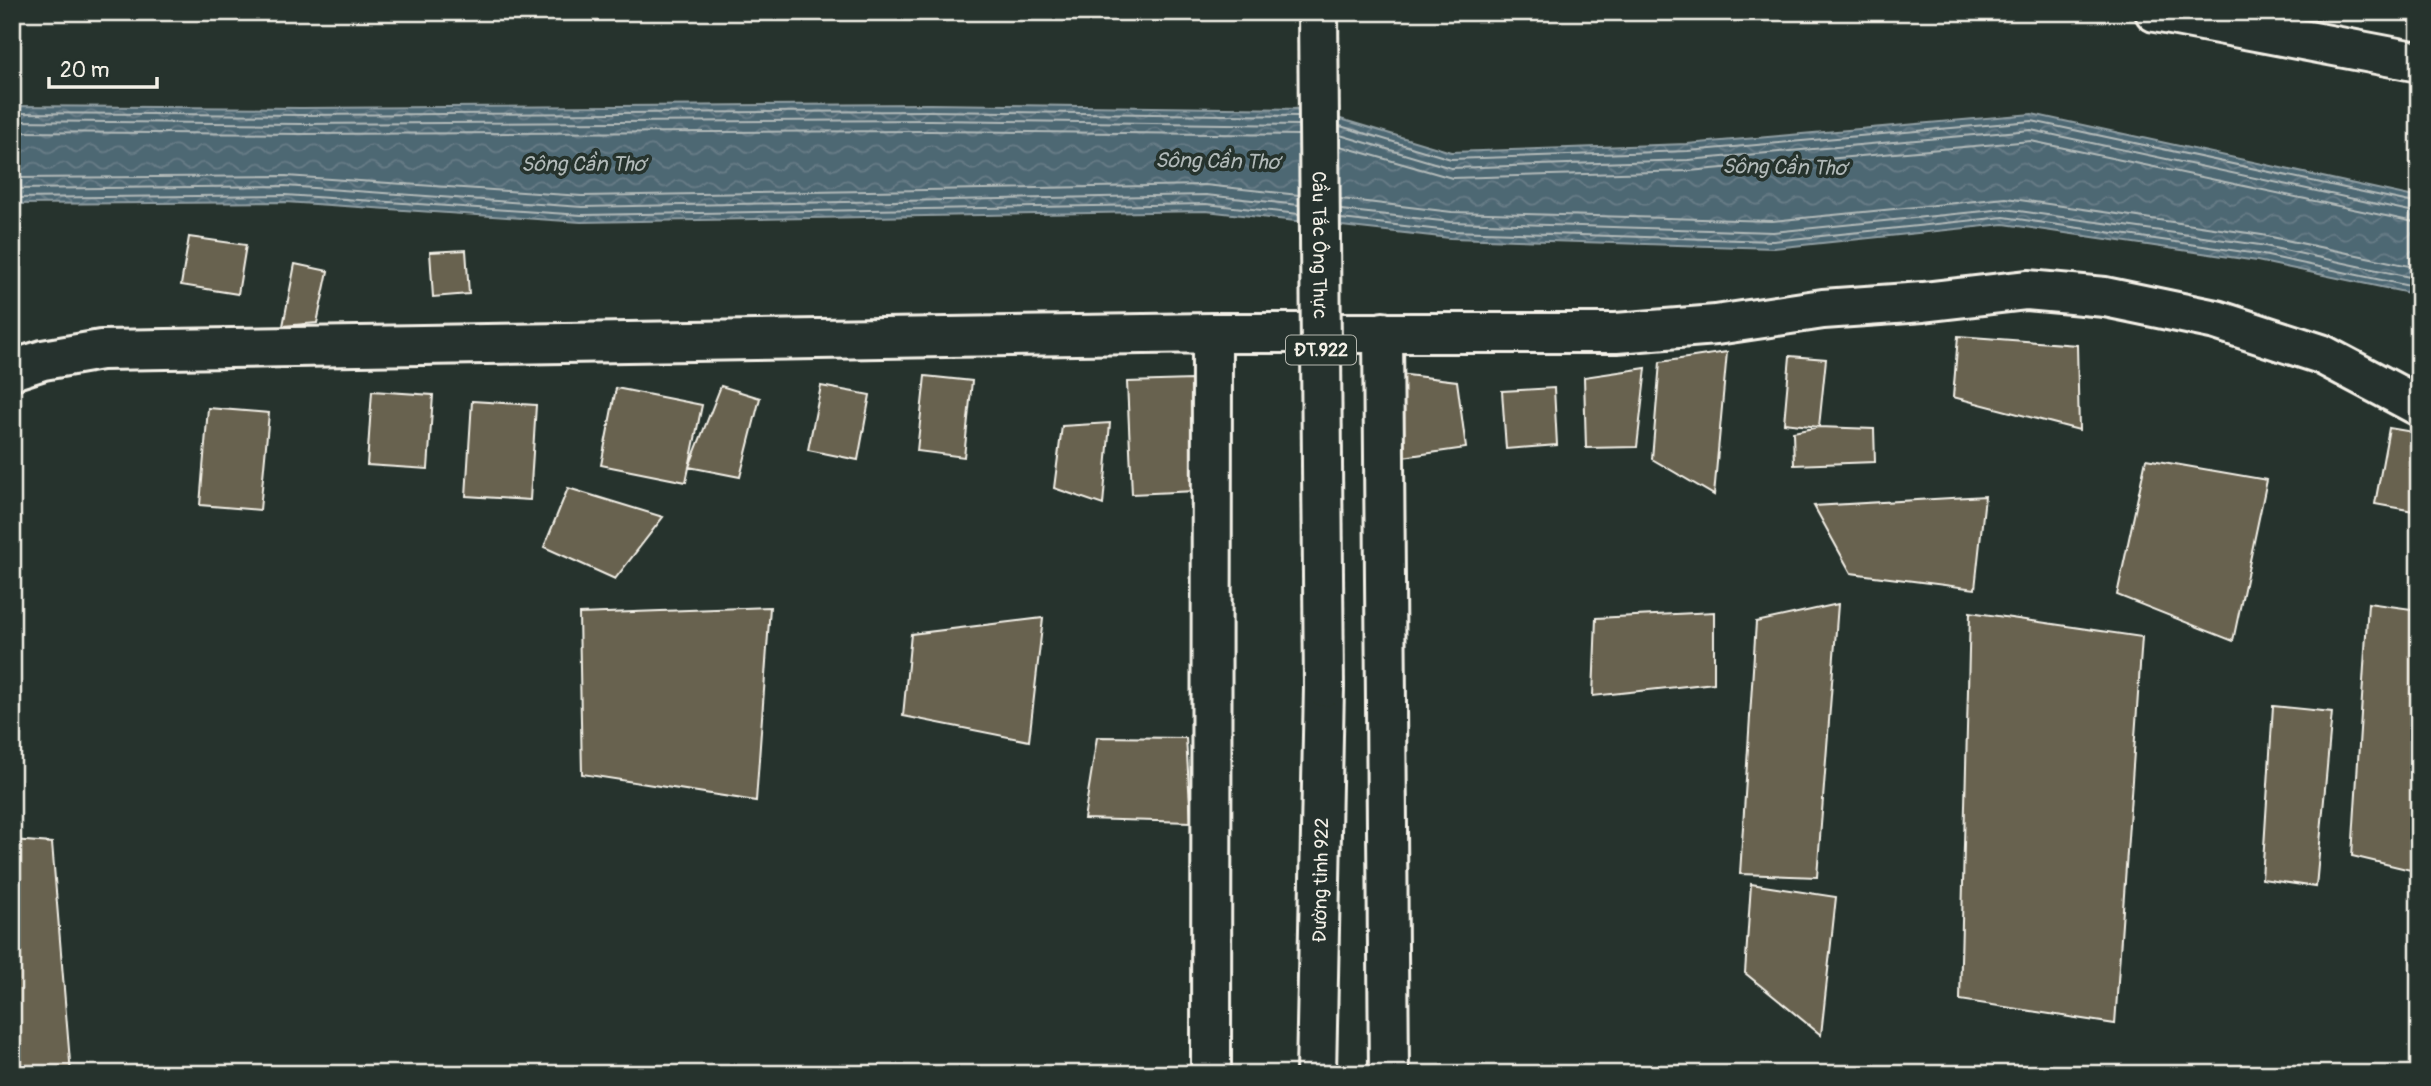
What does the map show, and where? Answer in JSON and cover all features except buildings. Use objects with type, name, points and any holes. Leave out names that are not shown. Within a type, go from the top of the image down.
[{"type":"street","name":"Cầu Tắc Ông Thực","points":[[1318,12],[1324,687]]},
{"type":"street","points":[[2155,12],[2419,62]]},
{"type":"street","points":[[12,370],[43,360],[101,350],[1212,333],[1616,333],[1716,324],[1823,309],[1923,302],[2027,290],[2105,297],[2216,320],[2321,354],[2419,406]]},
{"type":"street","points":[[1383,332],[1390,1074]]},
{"type":"street","points":[[1211,1074],[1212,333]]},
{"type":"street","name":"Đường tỉnh 922","points":[[1317,1074],[1324,687]]},
{"type":"water","name":"Sông Cần Thơ","points":[[930,104],[1307,109],[1451,152],[1687,144],[2032,114],[2419,198],[2419,295],[2257,261],[2004,224],[1774,248],[1450,238],[1206,211],[581,222],[285,202],[12,204],[12,106],[301,108]]}]
